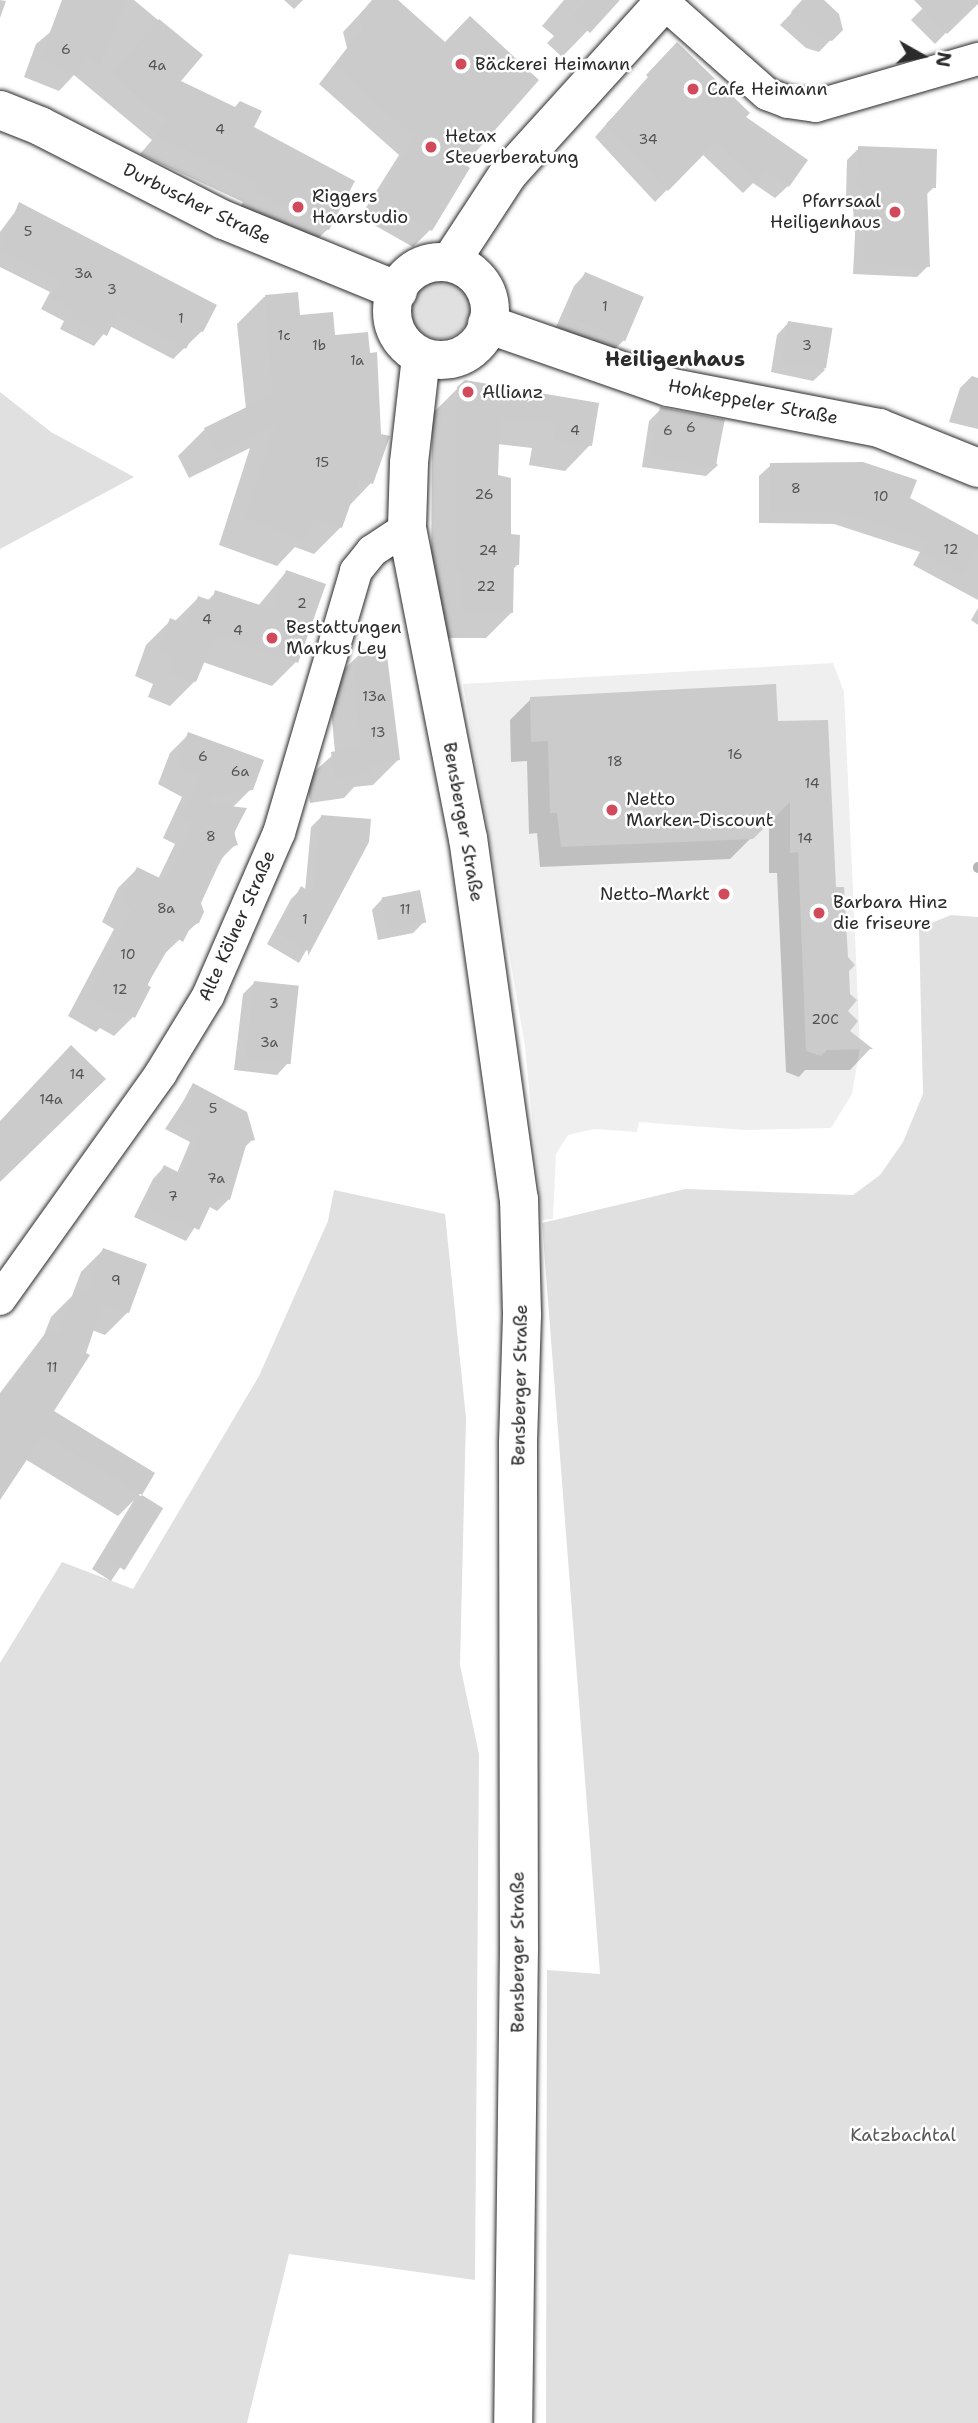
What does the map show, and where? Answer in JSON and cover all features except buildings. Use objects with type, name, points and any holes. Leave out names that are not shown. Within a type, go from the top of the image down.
[{"type":"main road","points":[[451,261],[481,282],[490,311],[487,324],[471,349],[460,356],[445,360],[421,356],[410,351],[398,335],[394,303],[398,292],[420,267],[451,261],[508,174],[665,1]]},
{"type":"main road","name":"Durbuscher Straße","points":[[0,110],[40,126],[224,220],[398,292]]},
{"type":"main road","name":"Hohkeppeler Straße","points":[[487,324],[668,387],[879,428],[978,468]]},
{"type":"main road","name":"Bensberger Straße","points":[[421,356],[409,463],[407,528],[468,838],[519,1199],[522,1315],[518,1444],[519,1947],[513,2423]]},
{"type":"street","points":[[665,1],[767,94],[788,103],[816,106],[978,59]]},
{"type":"street","name":"Alte Kölner Straße","points":[[0,1299],[160,1073],[208,996],[279,833],[356,570],[372,551],[407,528]]},
{"type":"shaded area","points":[[833,663],[844,692],[860,1047],[852,1094],[831,1128],[745,1130],[639,1122],[637,1132],[594,1129],[568,1135],[556,1154],[553,1219],[542,1220],[525,1046],[463,684]]},
{"type":"green space","points":[[440,277],[452,279],[462,286],[469,296],[469,320],[462,330],[452,337],[440,339],[428,337],[418,330],[411,320],[409,308],[411,296],[418,286],[428,279]]},
{"type":"green space","points":[[0,392],[51,432],[134,477],[0,549]]},
{"type":"green space","name":"Katzbachtal","points":[[951,915],[978,917],[978,2423],[546,2423],[547,1970],[600,1974],[542,1223],[685,1189],[853,1195],[880,1175],[903,1142],[923,1094],[919,928]]},
{"type":"green space","points":[[334,1190],[445,1214],[466,1418],[460,1665],[479,1754],[475,2280],[289,2254],[247,2423],[0,2423],[0,1663],[62,1562],[133,1589],[259,1376],[328,1221]]},
{"type":"place","name":"Bäckerei Heimann","points":[[461,64]]},
{"type":"place","name":"Cafe Heimann","points":[[693,89]]},
{"type":"place","name":"Hetax Steuerberatung","points":[[431,147]]},
{"type":"place","name":"Riggers Haarstudio","points":[[298,207]]},
{"type":"place","name":"Pfarrsaal Heiligenhaus","points":[[895,212]]},
{"type":"place","name":"Allianz","points":[[468,392]]},
{"type":"place","name":"Bestattungen Markus Ley","points":[[272,638]]},
{"type":"place","name":"Netto Marken-Discount","points":[[612,810]]},
{"type":"place","name":"Netto-Markt","points":[[724,894]]},
{"type":"place","name":"Barbara Hinz die friseure","points":[[819,913]]},
{"type":"district","name":"Heiligenhaus","points":[[675,359]]}]
